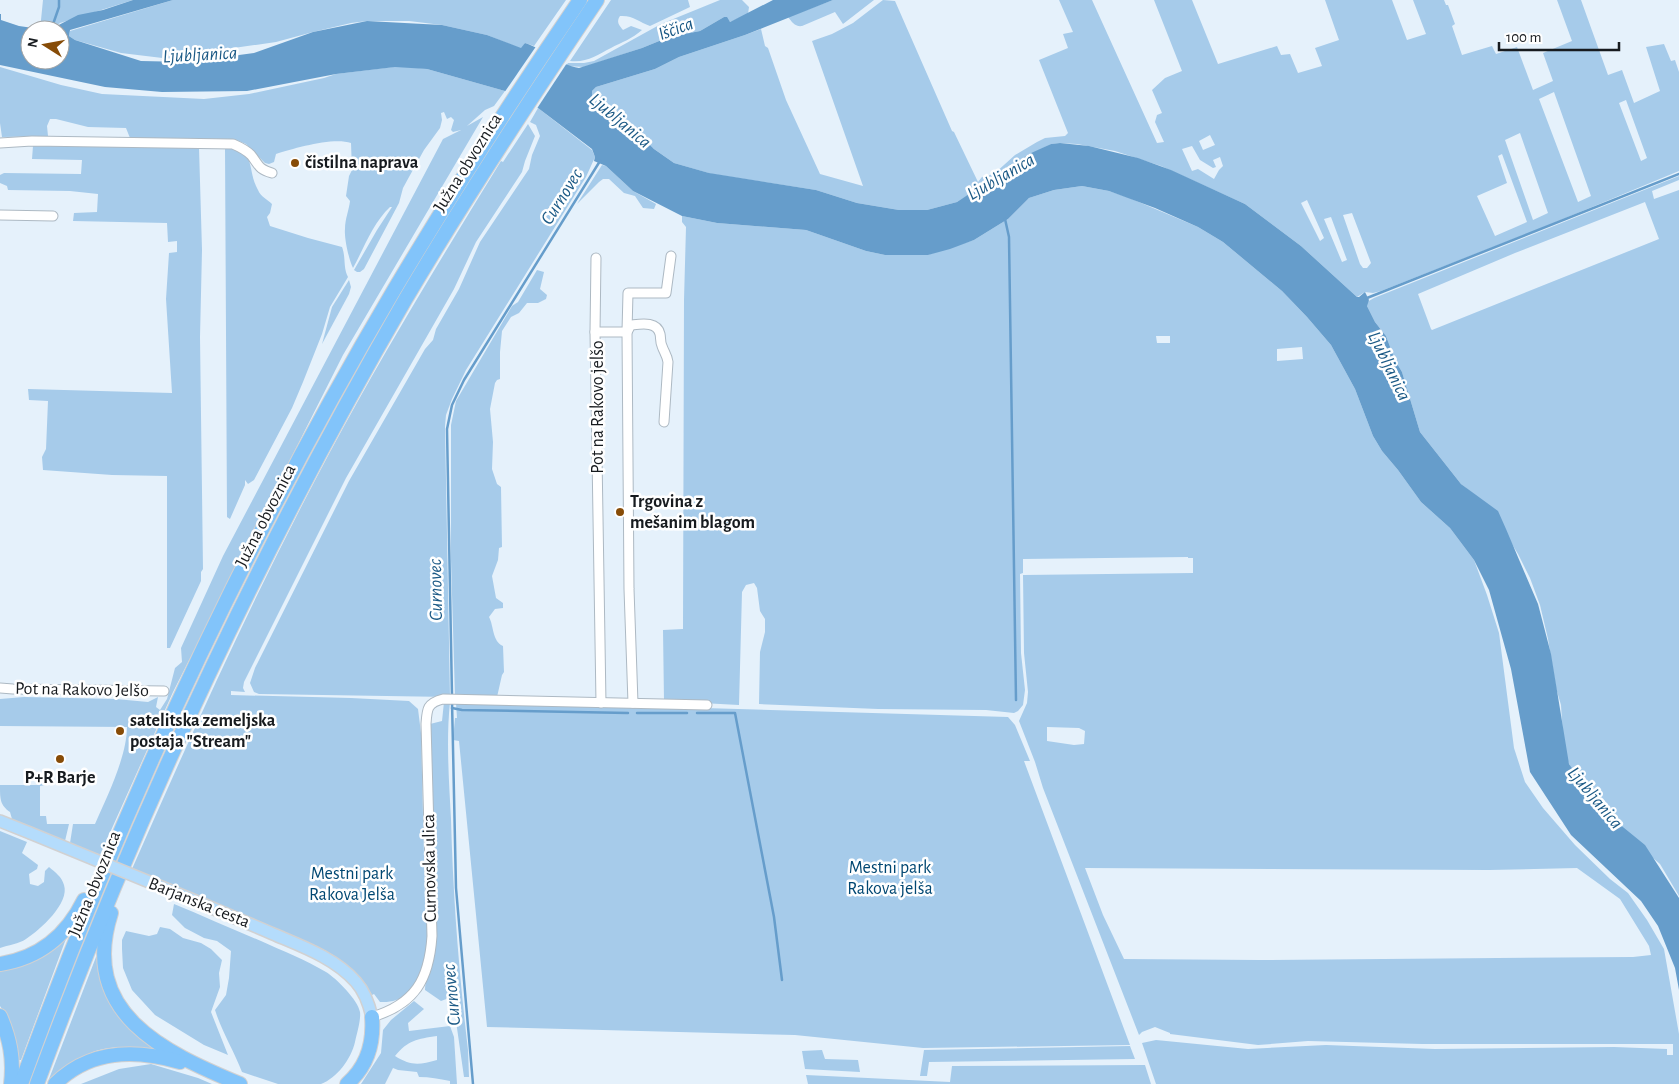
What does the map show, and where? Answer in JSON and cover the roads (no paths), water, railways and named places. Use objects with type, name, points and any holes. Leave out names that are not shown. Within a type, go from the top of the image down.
[{"type":"highway","name":"Južna obvoznica","points":[[21,1084],[109,859],[186,687],[274,507],[374,324],[483,145],[580,0]]},
{"type":"highway","name":"Južna obvoznica","points":[[37,1084],[78,974],[126,857],[208,675],[307,476],[407,298],[497,152],[597,0]]},
{"type":"highway","points":[[126,857],[121,888],[111,912],[106,931],[104,955],[110,986],[122,1010],[136,1027],[156,1042],[202,1068],[240,1084]]},
{"type":"highway","points":[[0,964],[18,961],[37,952],[62,933],[78,912],[94,878],[109,859]]},
{"type":"highway","points":[[0,1016],[12,1050],[11,1084]]},
{"type":"highway","points":[[347,1084],[359,1072],[369,1052],[372,1038],[372,1016]]},
{"type":"highway","points":[[55,1084],[66,1074],[85,1062],[112,1054],[148,1054],[202,1068]]},
{"type":"main road","name":"Barjanska cesta","points":[[0,821],[297,944],[337,965],[352,978],[368,1000],[372,1016]]},
{"type":"street","points":[[0,143],[32,141],[233,144],[251,155],[258,167],[272,173]]},
{"type":"street","points":[[0,215],[53,216]]},
{"type":"street","points":[[627,332],[628,293],[666,293],[671,256]]},
{"type":"street","points":[[595,332],[596,258]]},
{"type":"street","points":[[627,332],[632,325],[652,325],[658,329],[661,346],[668,362],[664,422]]},
{"type":"street","name":"Pot na Rakovo jelšo","points":[[601,702],[595,332],[627,332],[632,703]]},
{"type":"street","name":"Pot na Rakovo Jelšo","points":[[0,688],[164,691]]},
{"type":"street","name":"Curnovska ulica","points":[[372,1016],[394,1008],[412,994],[425,976],[430,959],[432,936],[426,719],[429,706],[435,701],[443,699],[601,702]]},
{"type":"street","points":[[601,702],[707,705]]},
{"type":"water","points":[[133,0],[173,0],[70,30],[70,20],[68,20],[78,15],[103,10]]},
{"type":"water","name":"Ljubljanica","points":[[773,0],[833,0],[745,35],[679,57],[655,69],[596,87],[592,91],[592,96],[595,102],[610,115],[627,124],[654,149],[674,163],[709,173],[816,190],[857,203],[899,210],[927,210],[957,202],[1029,154],[1051,144],[1060,143],[1089,146],[1138,158],[1171,170],[1245,204],[1301,246],[1357,297],[1365,292],[1369,300],[1367,306],[1375,322],[1386,336],[1395,360],[1402,372],[1420,432],[1461,484],[1498,511],[1538,604],[1551,654],[1569,764],[1602,810],[1645,845],[1679,898],[1679,990],[1675,968],[1658,926],[1641,901],[1571,835],[1530,772],[1511,669],[1489,590],[1474,560],[1450,528],[1421,502],[1382,451],[1373,436],[1355,389],[1331,345],[1282,291],[1223,242],[1198,227],[1109,191],[1082,186],[1054,190],[1029,198],[1008,219],[974,240],[950,249],[928,255],[885,255],[866,251],[806,230],[717,223],[682,216],[633,191],[606,166],[594,161],[595,157],[592,149],[538,108],[505,91],[427,69],[395,67],[336,74],[247,91],[162,92],[105,87],[24,70],[70,70],[70,37],[75,40],[141,61],[187,62],[254,53],[313,32],[367,21],[442,25],[487,35],[521,48],[525,43],[565,64],[579,68],[642,48],[669,37],[700,31],[724,17],[727,17],[730,22]]},
{"type":"water","points":[[0,14],[1,20],[19,26],[20,69],[0,65]]},
{"type":"waterway","points":[[54,20],[59,7],[59,0]]},
{"type":"waterway","name":"Curnovec","points":[[452,696],[447,429],[452,405],[464,380],[600,161]]},
{"type":"waterway","points":[[1367,298],[1679,174]]},
{"type":"waterway","points":[[1005,219],[1009,237],[1016,700]]},
{"type":"waterway","name":"Curnovec","points":[[452,701],[456,888],[473,1084]]},
{"type":"waterway","points":[[452,708],[462,710],[628,713]]},
{"type":"waterway","points":[[637,713],[687,713]]},
{"type":"waterway","points":[[697,713],[735,713],[774,917],[782,980]]},
{"type":"place","name":"čistilna naprava","points":[[295,163]]},
{"type":"place","name":"Trgovina z mešanim blagom","points":[[620,512]]},
{"type":"place","name":"satelitska zemeljska postaja \"Stream\"","points":[[120,731]]},
{"type":"place","name":"P+R Barje","points":[[60,759]]},
{"type":"water label","name":"Iščica","points":[[676,29]]},
{"type":"park label","name":"Mestni park Rakova jelša","points":[[890,878]]},
{"type":"park label","name":"Mestni park Rakova Jelša","points":[[352,884]]}]
